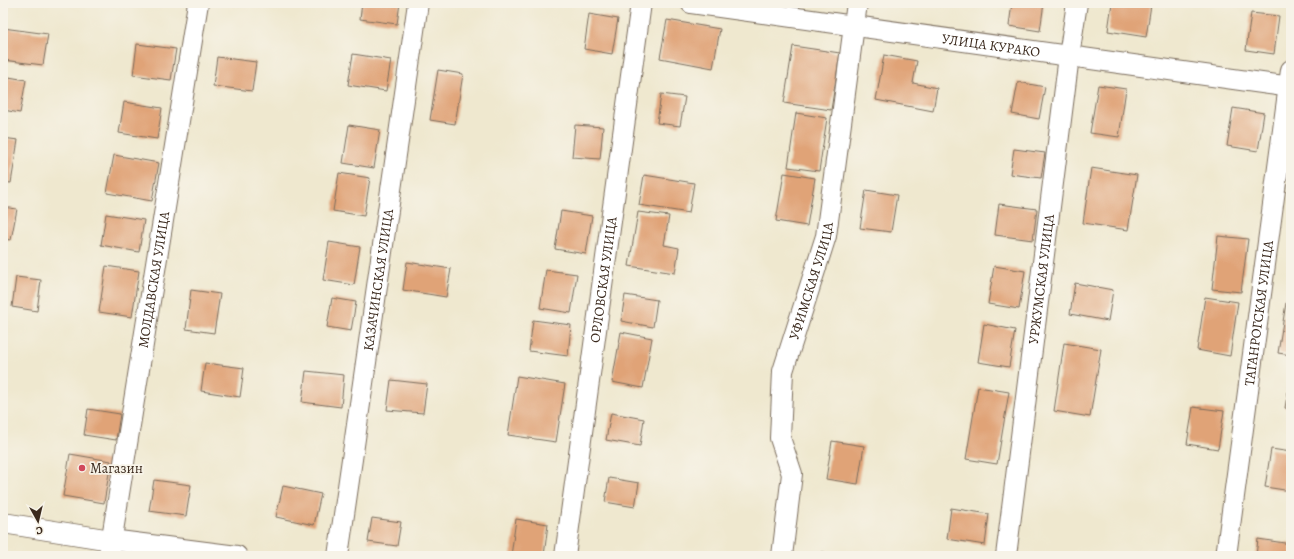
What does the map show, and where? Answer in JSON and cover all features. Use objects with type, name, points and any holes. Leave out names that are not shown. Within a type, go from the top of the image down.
[{"type":"street","name":"МОЛДАВСКАЯ УЛИЦА","points":[[110,548],[198,3]]},
{"type":"street","name":"КАЗАЧИНСКАЯ УЛИЦА","points":[[338,556],[418,3]]},
{"type":"street","name":"ОРЛОВСКАЯ УЛИЦА","points":[[565,556],[641,3]]},
{"type":"street","name":"УЛИЦА КУРАКО","points":[[691,3],[1069,56],[1290,81]]},
{"type":"street","name":"УФИМСКАЯ УЛИЦА","points":[[782,556],[792,474],[780,438],[783,371],[826,236],[857,3]]},
{"type":"street","name":"УРЖУМСКАЯ УЛИЦА","points":[[1006,556],[1077,3]]},
{"type":"street","name":"ТАГАНРОГСКАЯ УЛИЦА","points":[[1226,556],[1290,81]]},
{"type":"street","points":[[3,523],[110,548],[237,556]]},
{"type":"building","points":[[362,3],[400,3],[397,24],[360,19]]},
{"type":"building","points":[[1012,3],[1044,3],[1040,31],[1009,26]]},
{"type":"building","points":[[1112,3],[1151,5],[1146,37],[1108,31]]},
{"type":"building","points":[[1251,13],[1279,16],[1274,54],[1246,50]]},
{"type":"building","points":[[589,14],[618,19],[612,54],[584,49]]},
{"type":"building","points":[[667,20],[720,29],[713,68],[660,58]]},
{"type":"building","points":[[3,28],[48,34],[43,65],[3,60]]},
{"type":"building","points":[[137,44],[176,49],[171,80],[133,75]]},
{"type":"building","points":[[793,46],[840,53],[831,110],[784,103]]},
{"type":"building","points":[[353,54],[391,60],[386,91],[348,85]]},
{"type":"building","points":[[884,55],[917,61],[913,83],[937,88],[933,111],[876,100]]},
{"type":"building","points":[[217,57],[256,62],[252,91],[213,86]]},
{"type":"building","points":[[438,70],[463,74],[455,124],[430,120]]},
{"type":"building","points":[[3,76],[26,80],[20,113],[3,110]]},
{"type":"building","points":[[1018,82],[1045,87],[1039,119],[1012,114]]},
{"type":"building","points":[[1098,85],[1126,89],[1119,137],[1090,133]]},
{"type":"building","points":[[661,94],[685,97],[680,126],[657,123]]},
{"type":"building","points":[[124,102],[162,108],[157,139],[119,133]]},
{"type":"building","points":[[1233,108],[1264,113],[1258,151],[1227,146]]},
{"type":"building","points":[[796,113],[827,118],[819,171],[788,167]]},
{"type":"building","points":[[349,125],[380,130],[374,168],[343,163]]},
{"type":"building","points":[[575,125],[603,127],[600,159],[572,157]]},
{"type":"building","points":[[3,138],[18,140],[11,183],[3,182]]},
{"type":"building","points":[[1014,149],[1045,153],[1041,178],[1010,174]]},
{"type":"building","points":[[114,155],[159,163],[152,201],[107,193]]},
{"type":"building","points":[[1091,168],[1137,175],[1128,230],[1083,223]]},
{"type":"building","points":[[339,173],[370,178],[364,216],[333,211]]},
{"type":"building","points":[[784,173],[815,178],[807,226],[776,221]]},
{"type":"building","points":[[644,175],[694,183],[689,213],[639,205]]},
{"type":"building","points":[[866,190],[897,195],[891,232],[860,228]]},
{"type":"building","points":[[999,204],[1037,209],[1033,240],[995,235]]},
{"type":"building","points":[[3,207],[17,209],[11,240],[3,239]]},
{"type":"building","points":[[561,211],[592,216],[586,254],[555,249]]},
{"type":"building","points":[[638,212],[669,216],[664,245],[679,248],[675,273],[629,266]]},
{"type":"building","points":[[106,214],[144,220],[139,252],[101,245]]},
{"type":"building","points":[[1218,236],[1248,239],[1241,292],[1212,289]]},
{"type":"building","points":[[329,242],[360,247],[354,285],[323,280]]},
{"type":"building","points":[[407,262],[451,269],[446,297],[403,290]]},
{"type":"building","points":[[106,266],[139,271],[132,317],[99,312]]},
{"type":"building","points":[[994,266],[1025,271],[1019,309],[988,304]]},
{"type":"building","points":[[546,270],[577,274],[571,313],[540,308]]},
{"type":"building","points":[[16,277],[41,280],[37,311],[12,307]]},
{"type":"building","points":[[1075,283],[1113,290],[1108,321],[1070,314]]},
{"type":"building","points":[[191,290],[220,294],[214,333],[186,329]]},
{"type":"building","points":[[625,295],[657,300],[653,327],[621,321]]},
{"type":"building","points":[[1205,297],[1238,302],[1230,356],[1197,350]]},
{"type":"building","points":[[332,298],[356,302],[351,331],[327,327]]},
{"type":"building","points":[[1286,303],[1291,304],[1291,355],[1278,353]]},
{"type":"building","points":[[533,320],[571,325],[568,356],[529,351]]},
{"type":"building","points":[[984,324],[1015,330],[1009,367],[978,362]]},
{"type":"building","points":[[621,332],[652,338],[643,388],[612,382]]},
{"type":"building","points":[[1064,343],[1101,349],[1090,417],[1054,411]]},
{"type":"building","points":[[205,363],[244,368],[240,397],[201,391]]},
{"type":"building","points":[[306,371],[344,375],[341,407],[302,402]]},
{"type":"building","points":[[517,376],[565,384],[556,442],[508,435]]},
{"type":"building","points":[[1291,378],[1291,409],[1285,408]]},
{"type":"building","points":[[391,380],[427,384],[423,413],[387,410]]},
{"type":"building","points":[[978,387],[1009,392],[997,464],[966,459]]},
{"type":"building","points":[[1193,407],[1224,411],[1218,449],[1187,444]]},
{"type":"building","points":[[88,409],[120,414],[116,440],[84,435]]},
{"type":"building","points":[[611,413],[644,419],[640,446],[606,440]]},
{"type":"building","points":[[832,441],[864,446],[858,484],[826,479]]},
{"type":"building","points":[[1271,449],[1291,452],[1291,491],[1265,487]]},
{"type":"building","points":[[70,454],[111,461],[104,503],[63,496]]},
{"type":"building","points":[[609,478],[639,483],[635,507],[605,502]]},
{"type":"building","points":[[154,480],[191,485],[186,516],[149,511]]},
{"type":"building","points":[[283,486],[321,494],[314,525],[276,517]]},
{"type":"building","points":[[951,508],[989,514],[985,545],[947,539]]},
{"type":"building","points":[[372,518],[401,522],[397,546],[368,542]]},
{"type":"building","points":[[516,519],[548,524],[544,556],[511,556]]},
{"type":"building","points":[[1258,539],[1291,544],[1291,556],[1256,556]]},
{"type":"building","points":[[822,552],[845,555],[845,556],[821,556]]},
{"type":"place","name":"Магазин","points":[[82,468]]}]
